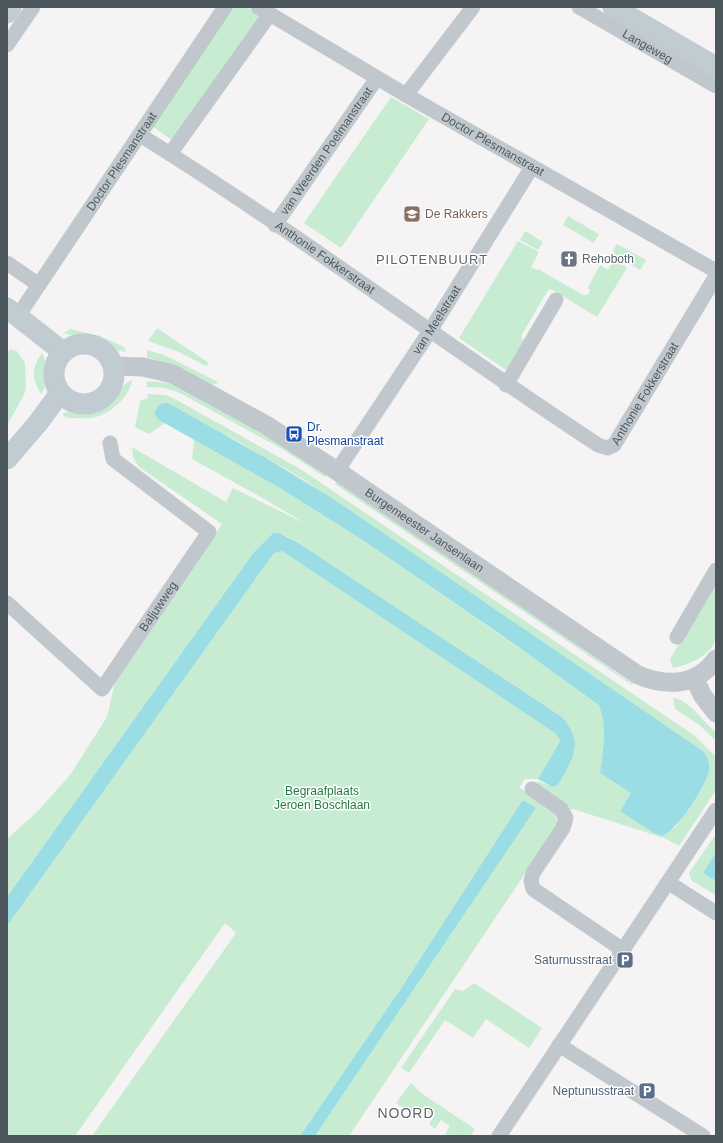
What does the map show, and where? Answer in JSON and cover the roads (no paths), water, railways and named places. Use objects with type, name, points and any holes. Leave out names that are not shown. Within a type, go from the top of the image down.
[{"type":"main road","points":[[7,13],[11,7]]},
{"type":"main road","name":"Langeweg","points":[[613,7],[716,67]]},
{"type":"main road","points":[[13,312],[63,352]]},
{"type":"main road","points":[[76,345],[92,345],[105,353],[112,366],[111,385],[103,396],[95,401],[81,404],[72,401],[60,393],[54,381],[54,370],[58,359],[63,352],[76,345]]},
{"type":"main road","points":[[7,459],[60,393]]},
{"type":"street","points":[[7,45],[33,7]]},
{"type":"street","name":"Doctor Plesmanstraat","points":[[13,312],[39,285],[225,7]]},
{"type":"street","points":[[406,95],[473,7]]},
{"type":"street","name":"Langeweg","points":[[579,7],[716,86]]},
{"type":"street","name":"Doctor Plesmanstraat","points":[[170,154],[264,11],[406,95],[716,271]]},
{"type":"street","name":"van Weerden Poelmanstraat","points":[[275,225],[377,78]]},
{"type":"street","name":"Anthonie Fokkerstraat","points":[[140,135],[275,225],[506,384],[598,445],[607,448],[614,445],[716,276]]},
{"type":"street","name":"van Meelstraat","points":[[337,471],[430,331],[532,167]]},
{"type":"street","points":[[7,263],[39,285]]},
{"type":"street","points":[[506,384],[556,300]]},
{"type":"street","name":"Burgemeester Jansenlaan","points":[[112,366],[143,367],[178,376],[266,425],[337,471],[638,675],[657,681],[668,682],[686,681],[694,678]]},
{"type":"street","name":"Baljuwweg","points":[[7,604],[102,689],[209,532],[113,460],[110,443]]},
{"type":"street","points":[[676,637],[716,570]]},
{"type":"street","points":[[716,659],[704,672],[694,678],[703,696],[716,713]]},
{"type":"street","points":[[532,789],[561,809],[566,818],[563,828],[533,873],[531,881],[533,890],[623,950]]},
{"type":"street","points":[[500,1136],[559,1045],[715,815]]},
{"type":"street","points":[[668,883],[716,913]]},
{"type":"street","points":[[559,1045],[703,1136]]},
{"type":"water","points":[[168,403],[266,458],[332,498],[703,751],[708,762],[708,774],[696,799],[682,818],[675,826],[662,836],[654,833],[620,811],[631,793],[600,773],[604,730],[602,713],[599,705],[507,639],[364,541],[280,488],[159,420],[154,413],[160,404]]},
{"type":"water","points":[[273,533],[279,533],[300,544],[562,717],[569,727],[575,743],[572,759],[558,785],[552,787],[538,779],[560,740],[555,733],[282,551],[274,553],[7,926],[7,897],[254,552]]},
{"type":"water","points":[[522,801],[525,801],[536,808],[315,1136],[300,1136],[402,987]]},
{"type":"water","points":[[716,852],[716,881],[703,873]]},
{"type":"place","name":"De Rakkers","points":[[412,214]]},
{"type":"place","name":"Rehoboth","points":[[569,259]]},
{"type":"place","name":"Dr. Plesmanstraat","points":[[294,434]]},
{"type":"place","name":"Saturnusstraat","points":[[625,960]]},
{"type":"place","name":"Neptunusstraat","points":[[647,1091]]},
{"type":"district","name":"PILOTENBUURT","points":[[432,259]]},
{"type":"district","name":"NOORD","points":[[406,1113]]},
{"type":"park label","name":"Begraafplaats Jeroen Boschlaan","points":[[322,798]]}]
